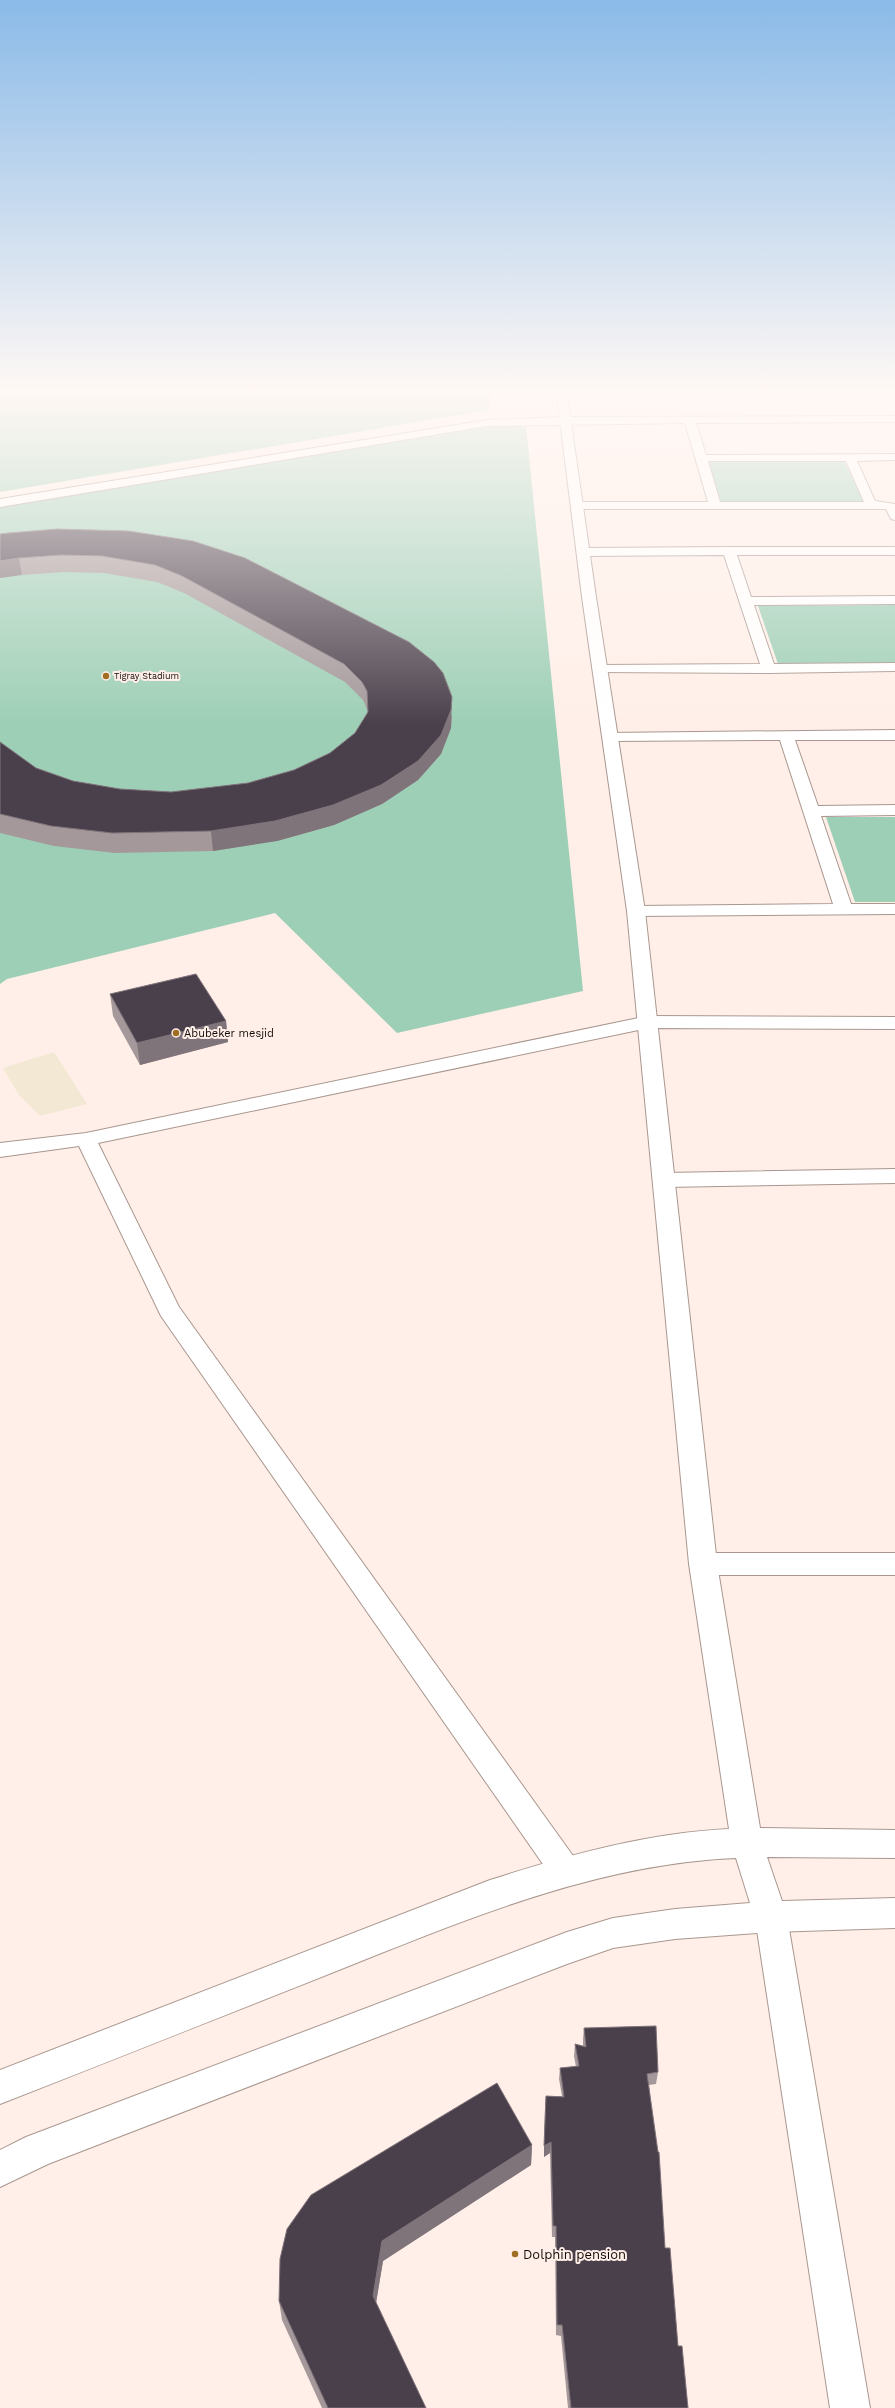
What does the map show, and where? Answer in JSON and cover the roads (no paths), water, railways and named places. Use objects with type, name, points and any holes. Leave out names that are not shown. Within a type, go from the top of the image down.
[{"type":"street","points":[[0,503],[16,500]]},
{"type":"street","points":[[577,500],[636,911],[703,1564],[747,1843],[771,1917],[850,2408]]},
{"type":"street","points":[[714,500],[715,505]]},
{"type":"street","points":[[869,500],[871,505]]},
{"type":"street","points":[[578,506],[890,505],[895,516]]},
{"type":"street","points":[[729,551],[769,669]]},
{"type":"street","points":[[584,552],[895,551]]},
{"type":"street","points":[[747,601],[895,600]]},
{"type":"street","points":[[601,669],[895,667]]},
{"type":"street","points":[[786,735],[844,910]]},
{"type":"street","points":[[610,736],[895,735]]},
{"type":"street","points":[[811,811],[895,810]]},
{"type":"street","points":[[636,911],[895,909]]},
{"type":"street","points":[[0,1150],[86,1139],[648,1022],[895,1023]]},
{"type":"street","points":[[86,1139],[169,1310],[566,1870]]},
{"type":"street","points":[[664,1180],[895,1176]]},
{"type":"street","points":[[703,1564],[895,1564]]},
{"type":"street","points":[[0,2087],[490,1895],[566,1870],[666,1850],[747,1843],[895,1844]]},
{"type":"street","points":[[0,2169],[39,2150],[567,1948],[613,1933],[675,1924],[771,1917],[895,1913]]},
{"type":"place","name":"Tigray Stadium","points":[[106,676]]},
{"type":"place","name":"Abubeker mesjid","points":[[176,1033]]},
{"type":"place","name":"Dolphin pension","points":[[515,2254]]}]
